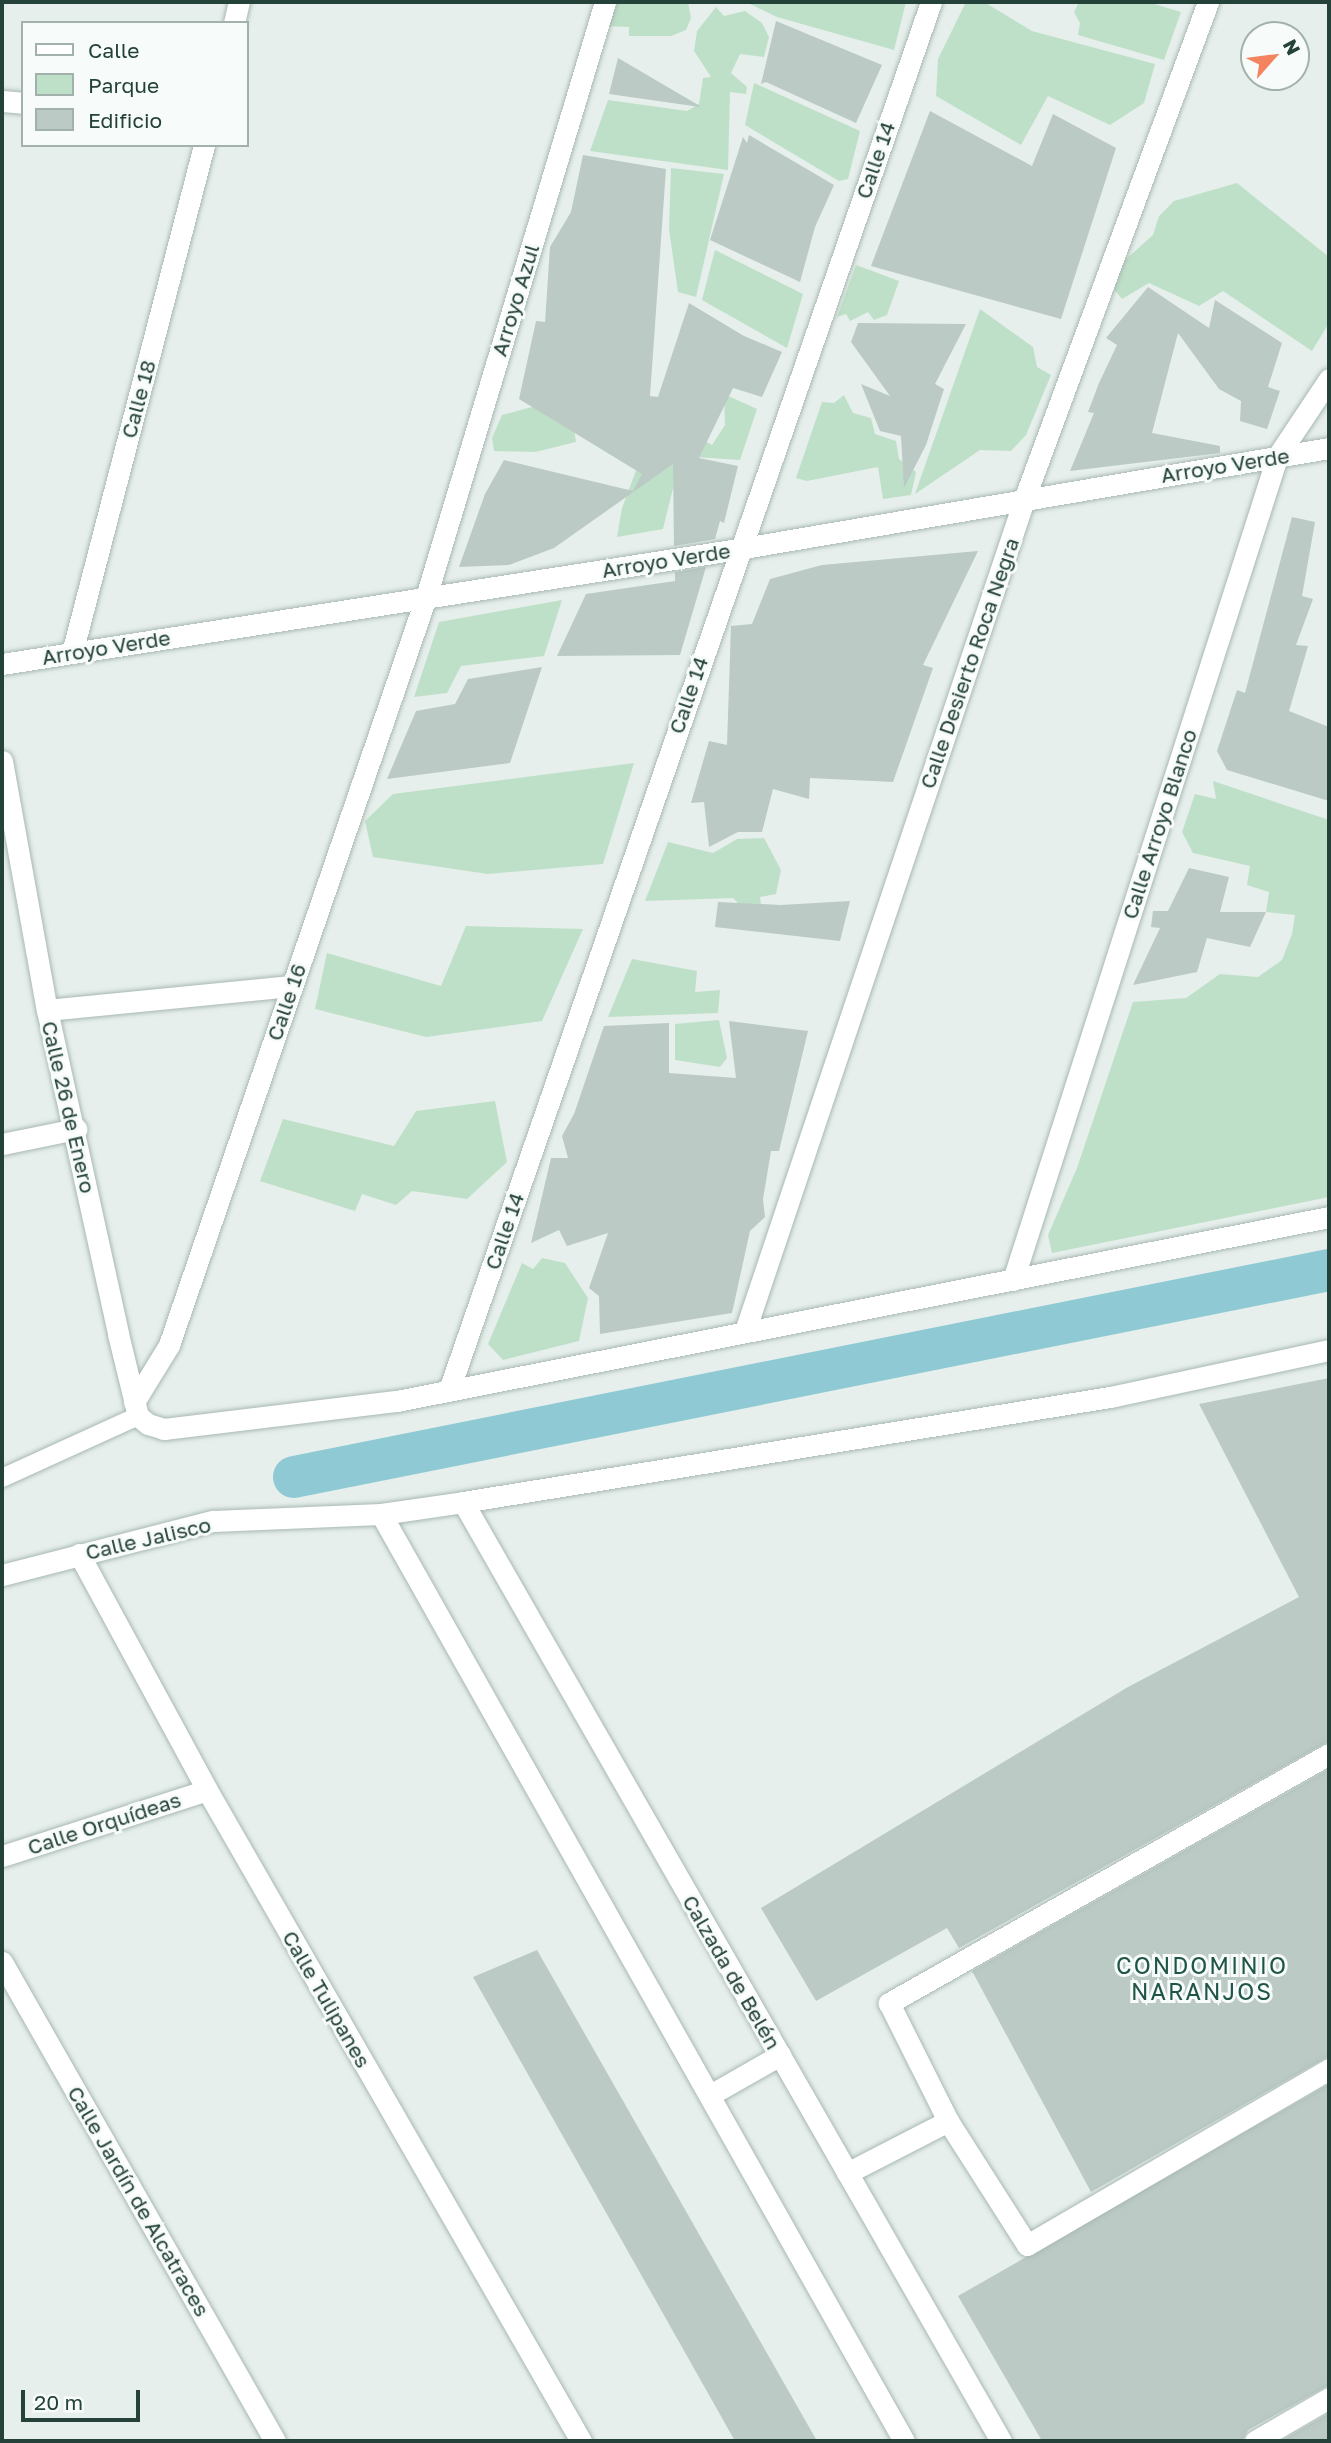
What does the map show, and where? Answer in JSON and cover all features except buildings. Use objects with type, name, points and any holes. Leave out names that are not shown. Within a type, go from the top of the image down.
[{"type":"street","points":[[234,21],[239,2]]},
{"type":"street","name":"Arroyo Azul","points":[[426,597],[605,2]]},
{"type":"street","name":"Calle 14","points":[[449,1390],[738,550],[931,2]]},
{"type":"street","name":"Calle Desierto Roca Negra","points":[[746,1331],[1025,497],[1208,2]]},
{"type":"street","points":[[2,101],[21,103]]},
{"type":"street","name":"Calle 18","points":[[72,653],[203,147]]},
{"type":"street","name":"Calle Arroyo Blanco","points":[[1013,1280],[1277,457],[1329,379]]},
{"type":"street","name":"Arroyo Verde","points":[[2,664],[738,550],[1025,497],[1329,448]]},
{"type":"street","name":"Calle 16","points":[[140,1414],[169,1345],[426,597]]},
{"type":"street","name":"Calle 26 de Enero","points":[[2,761],[9,784],[47,1010],[140,1414]]},
{"type":"street","points":[[47,1010],[291,986]]},
{"type":"street","points":[[2,1144],[76,1129]]},
{"type":"street","points":[[140,1414],[164,1429],[397,1401],[1329,1217]]},
{"type":"street","name":"Calle Jalisco","points":[[2,1575],[213,1521],[381,1514],[463,1502],[1110,1397],[1329,1350]]},
{"type":"street","name":"Calzada de Belén","points":[[463,1502],[1001,2441]]},
{"type":"street","points":[[381,1514],[904,2441]]},
{"type":"street","name":"Calle Tulipanes","points":[[79,1554],[207,1790],[581,2441]]},
{"type":"street","points":[[1329,1754],[889,2003],[948,2121],[1027,2245],[1329,2069]]},
{"type":"street","name":"Calle Orquídeas","points":[[2,1856],[207,1790]]},
{"type":"street","name":"Calle Jardín de Alcatraces","points":[[2,1962],[275,2441]]},
{"type":"street","points":[[710,2095],[780,2055]]},
{"type":"street","points":[[847,2173],[948,2121]]},
{"type":"street","points":[[1255,2441],[1329,2398]]},
{"type":"lane","points":[[2,1478],[140,1414]]},
{"type":"green space","points":[[598,2],[688,2],[691,18],[686,30],[671,36],[629,36],[629,27],[606,26]]},
{"type":"green space","points":[[746,2],[906,2],[894,50],[777,17]]},
{"type":"green space","points":[[966,2],[984,2],[1032,31],[1155,64],[1144,103],[1110,125],[1048,96],[1021,145],[936,96],[938,59]]},
{"type":"green space","points":[[1079,2],[1148,2],[1181,12],[1164,60],[1078,35],[1080,23],[1074,12]]},
{"type":"green space","points":[[716,7],[724,16],[745,11],[762,23],[769,37],[764,57],[740,54],[731,73],[747,87],[746,94],[730,92],[728,170],[590,151],[608,100],[687,111],[699,104],[703,78],[711,77],[694,51],[697,31]]},
{"type":"green space","points":[[754,83],[860,131],[848,179],[839,181],[745,125]]},
{"type":"green space","points":[[671,168],[724,174],[696,297],[678,292],[669,229]]},
{"type":"green space","points":[[1237,183],[1329,257],[1329,323],[1312,351],[1223,291],[1199,306],[1149,283],[1122,299],[1110,284],[1125,260],[1153,235],[1159,216],[1174,201]]},
{"type":"green space","points":[[715,250],[803,294],[787,348],[702,300]]},
{"type":"green space","points":[[856,265],[899,281],[887,315],[874,320],[868,312],[850,321],[846,314],[837,317]]},
{"type":"green space","points":[[980,309],[1033,347],[1037,367],[1051,375],[1026,435],[1011,451],[980,450],[915,494]]},
{"type":"green space","points":[[724,394],[757,409],[740,460],[681,456],[663,529],[617,537],[622,508],[644,449],[701,439],[712,445],[725,425]]},
{"type":"green space","points":[[844,395],[853,413],[871,418],[875,434],[896,441],[899,459],[916,472],[911,495],[883,499],[878,467],[807,481],[796,478],[822,402],[834,403]]},
{"type":"green space","points":[[569,397],[576,442],[535,452],[494,451],[492,438],[502,415]]},
{"type":"green space","points":[[562,600],[544,656],[461,666],[447,693],[414,697],[439,622]]},
{"type":"green space","points":[[634,763],[603,864],[488,874],[373,857],[365,821],[393,794]]},
{"type":"green space","points":[[1213,781],[1329,820],[1329,1197],[1052,1253],[1048,1235],[1077,1168],[1133,1002],[1186,998],[1220,974],[1258,977],[1282,960],[1292,934],[1295,915],[1266,912],[1269,892],[1247,885],[1250,866],[1193,853],[1182,832],[1195,794],[1216,799]]},
{"type":"green space","points":[[764,838],[781,870],[776,894],[760,897],[762,914],[748,913],[733,898],[645,901],[668,842],[713,853],[737,839]]},
{"type":"green space","points":[[466,926],[583,929],[542,1021],[426,1037],[315,1009],[327,953],[441,986]]},
{"type":"green space","points":[[632,959],[697,971],[695,992],[720,990],[718,1013],[608,1017]]},
{"type":"green space","points":[[719,1020],[727,1058],[720,1067],[675,1060],[675,1024]]},
{"type":"green space","points":[[495,1101],[507,1162],[467,1199],[412,1191],[396,1205],[362,1194],[355,1211],[260,1181],[283,1119],[394,1146],[416,1111]]},
{"type":"green space","points":[[542,1258],[565,1263],[588,1298],[579,1341],[503,1360],[488,1344],[522,1263],[533,1269]]},
{"type":"waterway","points":[[294,1477],[1329,1270]]},
{"type":"district","name":"CONDOMINIO NARANJOS","points":[[1202,1978]]}]
